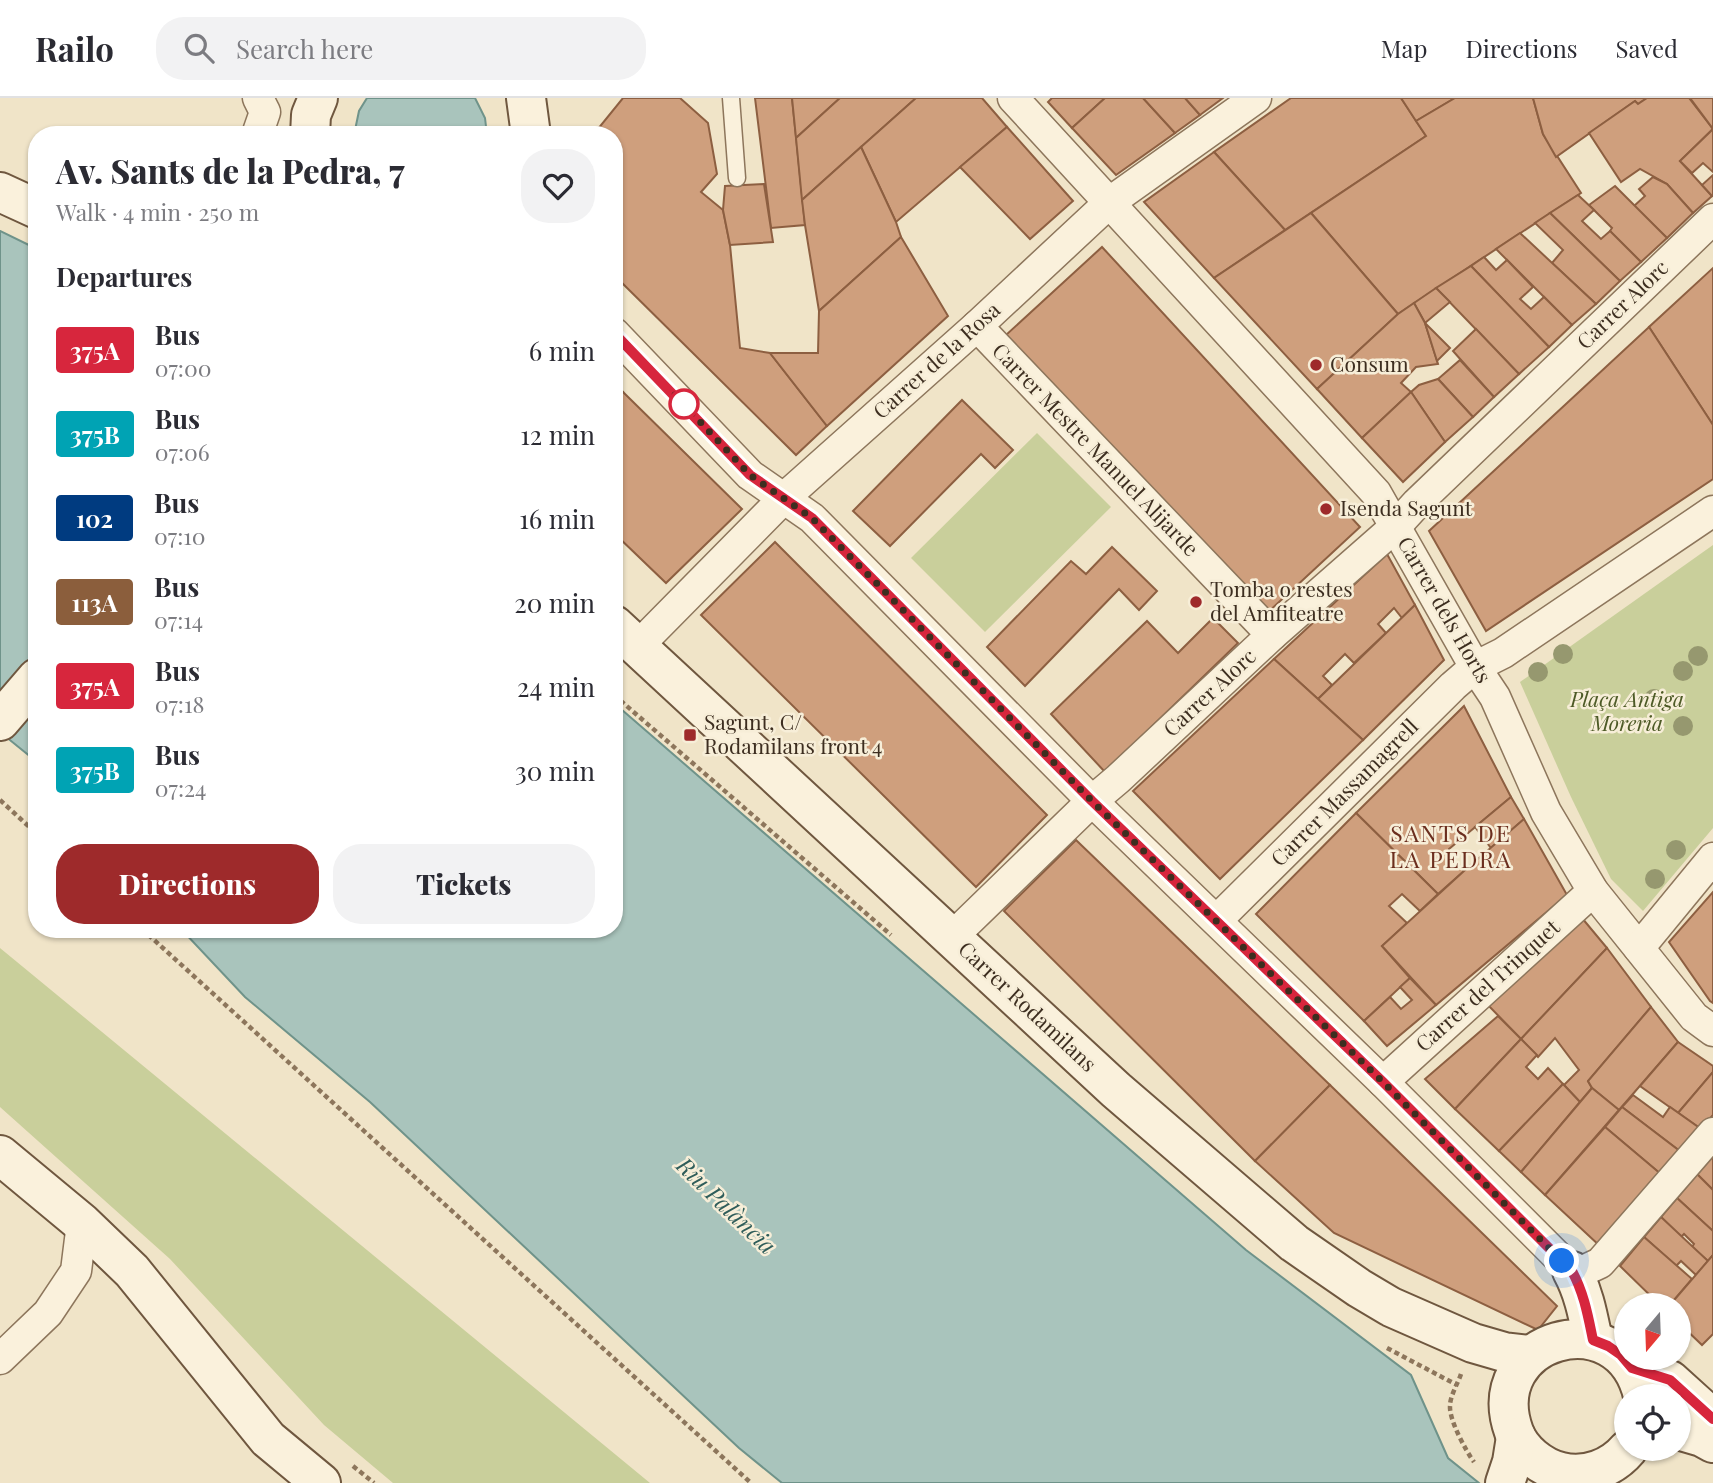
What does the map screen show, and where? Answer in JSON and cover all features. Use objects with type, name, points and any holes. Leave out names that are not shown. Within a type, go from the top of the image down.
[{"type":"street","points":[[258,98],[265,112],[260,126]]},
{"type":"street","name":"Carrer dels Horts","points":[[1013,98],[1376,492],[1475,667],[1495,697],[1546,811],[1593,891],[1694,1017],[1713,1031]]},
{"type":"street","name":"Carrer de la Rosa","points":[[626,636],[977,326],[1110,202],[1256,98]]},
{"type":"street","points":[[0,192],[28,205]]},
{"type":"street","name":"Carrer Alorc","points":[[952,937],[1092,801],[1272,635],[1395,527],[1713,219]]},
{"type":"street","name":"Carrer Mestre Manuel Alijarde","points":[[977,326],[1272,635]]},
{"type":"street","points":[[623,342],[750,475],[812,518],[1092,801],[1383,1082],[1572,1271],[1584,1298],[1593,1340]]},
{"type":"street","points":[[1475,667],[1503,653],[1713,511]]},
{"type":"street","name":"Carrer Rodamilans","points":[[626,636],[1116,1090],[1294,1243],[1391,1307],[1473,1343],[1504,1352],[1521,1369]]},
{"type":"street","name":"Carrer Massamagrell","points":[[1217,920],[1452,686],[1475,667]]},
{"type":"street","points":[[0,721],[28,688]]},
{"type":"street","points":[[1639,948],[1713,858]]},
{"type":"street","name":"Carrer del Trinquet","points":[[1383,1082],[1593,891]]},
{"type":"street","points":[[1572,1271],[1585,1270],[1600,1263],[1713,1133]]},
{"type":"street","points":[[0,1155],[82,1223],[132,1271],[268,1439],[321,1483]]},
{"type":"street","points":[[0,1359],[48,1313],[76,1270],[82,1223]]},
{"type":"street","points":[[1615,1461],[1592,1472],[1544,1477],[1542,1464],[1527,1453],[1516,1437],[1509,1419],[1508,1400],[1521,1369],[1549,1344],[1571,1338],[1593,1340],[1608,1346],[1621,1355],[1637,1382],[1670,1380],[1713,1419]]},
{"type":"street","points":[[1691,1434],[1713,1443]]},
{"type":"street","points":[[1491,1474],[1513,1462],[1516,1437]]},
{"type":"lane","points":[[731,98],[737,178]]},
{"type":"path","points":[[0,800],[28,826]]},
{"type":"path","points":[[152,938],[751,1483]]},
{"type":"path","points":[[1473,1343],[1449,1407],[1465,1450],[1491,1474]]},
{"type":"green space","points":[[1037,433],[1111,507],[985,632],[911,558]]},
{"type":"green space","name":"Plaça Antiga Moreria","points":[[1713,545],[1713,828],[1643,911],[1611,879],[1520,682]]},
{"type":"green space","points":[[0,948],[650,1483],[393,1483],[324,1425],[170,1259],[0,1107]]},
{"type":"water","points":[[367,98],[475,98],[486,126],[356,126],[359,111]]},
{"type":"water","points":[[0,231],[28,245],[28,755],[0,732]]},
{"type":"water","name":"Riu Palància","points":[[623,711],[1246,1250],[1411,1375],[1448,1458],[1479,1483],[782,1483],[739,1448],[370,1102],[245,997],[189,938],[623,938]]},
{"type":"building","points":[[623,98],[680,98],[708,123],[717,174],[701,192],[723,210],[730,245],[740,348],[770,353],[827,426],[796,455],[623,284],[623,126],[600,126]]},
{"type":"building","points":[[755,98],[792,98],[805,225],[771,228]]},
{"type":"building","points":[[792,98],[840,98],[796,138]]},
{"type":"building","points":[[840,98],[916,98],[802,200],[796,138]]},
{"type":"building","points":[[916,98],[982,98],[1007,127],[896,222],[861,147]]},
{"type":"building","points":[[1052,98],[1105,98],[1072,128],[1048,102]]},
{"type":"building","points":[[1105,98],[1143,98],[1175,133],[1116,175],[1072,128]]},
{"type":"building","points":[[1143,98],[1185,98],[1200,115],[1175,133]]},
{"type":"building","points":[[1185,98],[1223,98],[1200,115]]},
{"type":"building","points":[[1291,98],[1401,98],[1426,136],[1285,230],[1214,152]]},
{"type":"building","points":[[1401,98],[1455,98],[1416,121]]},
{"type":"building","points":[[1455,98],[1533,98],[1543,134],[1581,193],[1398,314],[1311,213],[1426,136],[1416,121]]},
{"type":"building","points":[[1533,98],[1647,98],[1638,104],[1635,101],[1556,157],[1543,134]]},
{"type":"building","points":[[1647,98],[1689,98],[1713,129],[1680,161],[1712,196],[1693,213],[1667,184],[1640,169],[1621,182],[1589,133],[1635,101],[1638,104]]},
{"type":"building","points":[[1690,98],[1713,98],[1713,129]]},
{"type":"building","points":[[1007,127],[1073,201],[1030,239],[960,167]]},
{"type":"building","points":[[1713,129],[1713,172],[1703,163],[1692,173],[1680,161]]},
{"type":"building","points":[[861,147],[901,237],[819,311],[802,200]]},
{"type":"building","points":[[1214,152],[1285,230],[1214,278],[1144,202]]},
{"type":"building","points":[[1713,175],[1713,195],[1712,196],[1702,185]]},
{"type":"building","points":[[1653,177],[1667,184],[1693,213],[1667,238],[1634,206],[1645,196],[1639,189]]},
{"type":"building","points":[[764,184],[773,242],[730,245],[723,210],[725,186]]},
{"type":"building","points":[[1615,186],[1667,238],[1641,262],[1589,205]]},
{"type":"building","points":[[1578,195],[1594,210],[1582,221],[1601,239],[1610,231],[1641,262],[1620,281],[1550,213]]},
{"type":"building","points":[[1311,213],[1398,314],[1317,389],[1214,278]]},
{"type":"building","points":[[1550,213],[1620,281],[1596,304],[1552,263],[1563,250],[1535,223]]},
{"type":"building","points":[[1520,233],[1596,304],[1572,325],[1496,249]]},
{"type":"building","points":[[901,237],[948,316],[827,426],[770,353],[818,353],[819,311]]},
{"type":"building","points":[[1102,247],[1360,527],[1265,615],[1006,335]]},
{"type":"building","points":[[1484,257],[1496,270],[1507,260],[1533,287],[1520,299],[1531,309],[1544,297],[1572,325],[1549,347],[1471,266]]},
{"type":"building","points":[[1471,266],[1549,347],[1519,374],[1436,288]]},
{"type":"building","points":[[1713,268],[1713,425],[1649,327]]},
{"type":"building","points":[[1436,288],[1450,302],[1425,323],[1414,303]]},
{"type":"building","points":[[1414,303],[1425,323],[1438,364],[1416,367],[1401,383],[1411,392],[1362,438],[1317,389],[1398,314]]},
{"type":"building","points":[[1425,323],[1450,348],[1437,361]]},
{"type":"building","points":[[1649,327],[1713,425],[1713,479],[1486,631],[1429,531]]},
{"type":"building","points":[[1476,329],[1519,374],[1494,397],[1453,351]]},
{"type":"building","points":[[1460,360],[1494,397],[1473,417],[1438,379]]},
{"type":"building","points":[[1438,379],[1473,417],[1445,442],[1411,392],[1419,385]]},
{"type":"building","points":[[623,392],[742,509],[666,583],[623,542]]},
{"type":"building","points":[[1411,392],[1445,442],[1403,482],[1362,438]]},
{"type":"building","points":[[962,400],[1013,450],[995,468],[981,454],[890,546],[853,511]]},
{"type":"building","points":[[775,542],[1047,815],[976,887],[701,615]]},
{"type":"building","points":[[1112,547],[1157,591],[1139,610],[1119,589],[1025,686],[987,647],[1071,561],[1086,574]]},
{"type":"building","points":[[1387,554],[1415,605],[1402,618],[1394,608],[1378,624],[1386,633],[1354,663],[1345,654],[1323,676],[1332,685],[1318,699],[1274,659]]},
{"type":"building","points":[[1415,605],[1444,660],[1363,740],[1318,699]]},
{"type":"building","points":[[1213,618],[1238,643],[1105,772],[1051,714],[1147,621],[1178,653]]},
{"type":"building","points":[[1274,659],[1363,740],[1220,879],[1133,791]]},
{"type":"building","points":[[1464,706],[1511,797],[1449,849],[1449,857],[1464,871],[1438,894],[1356,813]]},
{"type":"building","points":[[1511,797],[1524,819],[1491,848],[1475,827]]},
{"type":"building","points":[[1356,813],[1438,894],[1420,911],[1402,894],[1389,906],[1407,923],[1382,946],[1410,978],[1364,1021],[1256,914]]},
{"type":"building","points":[[1524,819],[1567,895],[1436,1005],[1382,946]]},
{"type":"building","points":[[1076,840],[1330,1085],[1255,1161],[1004,911]]},
{"type":"building","points":[[1713,892],[1713,1003],[1669,942]]},
{"type":"building","points":[[1582,918],[1607,948],[1521,1039],[1486,1003]]},
{"type":"building","points":[[1607,948],[1651,1007],[1588,1081],[1592,1088],[1580,1102],[1564,1085],[1579,1070],[1555,1038],[1538,1057],[1521,1039]]},
{"type":"building","points":[[1410,978],[1436,1005],[1387,1046],[1364,1021],[1390,997],[1401,1009],[1412,1000],[1400,987]]},
{"type":"building","points":[[1651,1007],[1678,1042],[1619,1110],[1592,1088],[1588,1081]]},
{"type":"building","points":[[1498,1016],[1521,1039],[1455,1109],[1425,1079]]},
{"type":"building","points":[[1521,1039],[1537,1055],[1526,1067],[1538,1079],[1548,1068],[1563,1084],[1499,1151],[1455,1109]]},
{"type":"building","points":[[1678,1042],[1713,1066],[1713,1072],[1678,1113],[1640,1086]]},
{"type":"building","points":[[1713,1072],[1713,1115],[1701,1129],[1678,1113]]},
{"type":"building","points":[[1563,1084],[1580,1102],[1521,1172],[1499,1151]]},
{"type":"building","points":[[1330,1085],[1557,1306],[1538,1330],[1334,1233],[1255,1161]]},
{"type":"building","points":[[1592,1088],[1619,1110],[1545,1195],[1521,1172]]},
{"type":"building","points":[[1633,1095],[1663,1117],[1670,1107],[1701,1129],[1681,1152],[1622,1107]]},
{"type":"building","points":[[1622,1107],[1681,1152],[1662,1175],[1605,1127]]},
{"type":"building","points":[[1605,1127],[1662,1175],[1601,1247],[1545,1195]]},
{"type":"building","points":[[1713,1155],[1713,1190],[1697,1174]]},
{"type":"building","points":[[1697,1174],[1713,1190],[1713,1231],[1677,1198]]},
{"type":"building","points":[[1677,1198],[1713,1231],[1713,1255],[1708,1261],[1692,1247],[1694,1244],[1684,1234],[1681,1237],[1661,1217]]},
{"type":"building","points":[[1661,1217],[1708,1261],[1696,1275],[1681,1261],[1676,1266],[1644,1237]]},
{"type":"building","points":[[1644,1237],[1692,1279],[1680,1293],[1648,1293],[1620,1266]]},
{"type":"building","points":[[1713,1255],[1713,1334],[1702,1345],[1691,1334],[1691,1293],[1680,1293]]},
{"type":"bus line","name":"375A","points":[[623,342],[750,475],[812,518],[1092,801],[1383,1082],[1572,1271],[1584,1298],[1593,1340],[1621,1355],[1632,1368],[1670,1380],[1713,1419]]},
{"type":"place","name":"Consum","points":[[1316,365]]},
{"type":"place","name":"Isenda Sagunt","points":[[1326,509]]},
{"type":"place","name":"Tomba o restes del Amfiteatre","points":[[1196,602]]},
{"type":"place","name":"Sagunt, C/ Rodamilans front 4","points":[[690,735]]},
{"type":"district","name":"SANTS DE LA PEDRA","points":[[1451,847]]},
{"type":"route","points":[[684,404],[675,395],[750,475],[812,518],[1092,801],[1383,1082],[1562,1261]]}]
